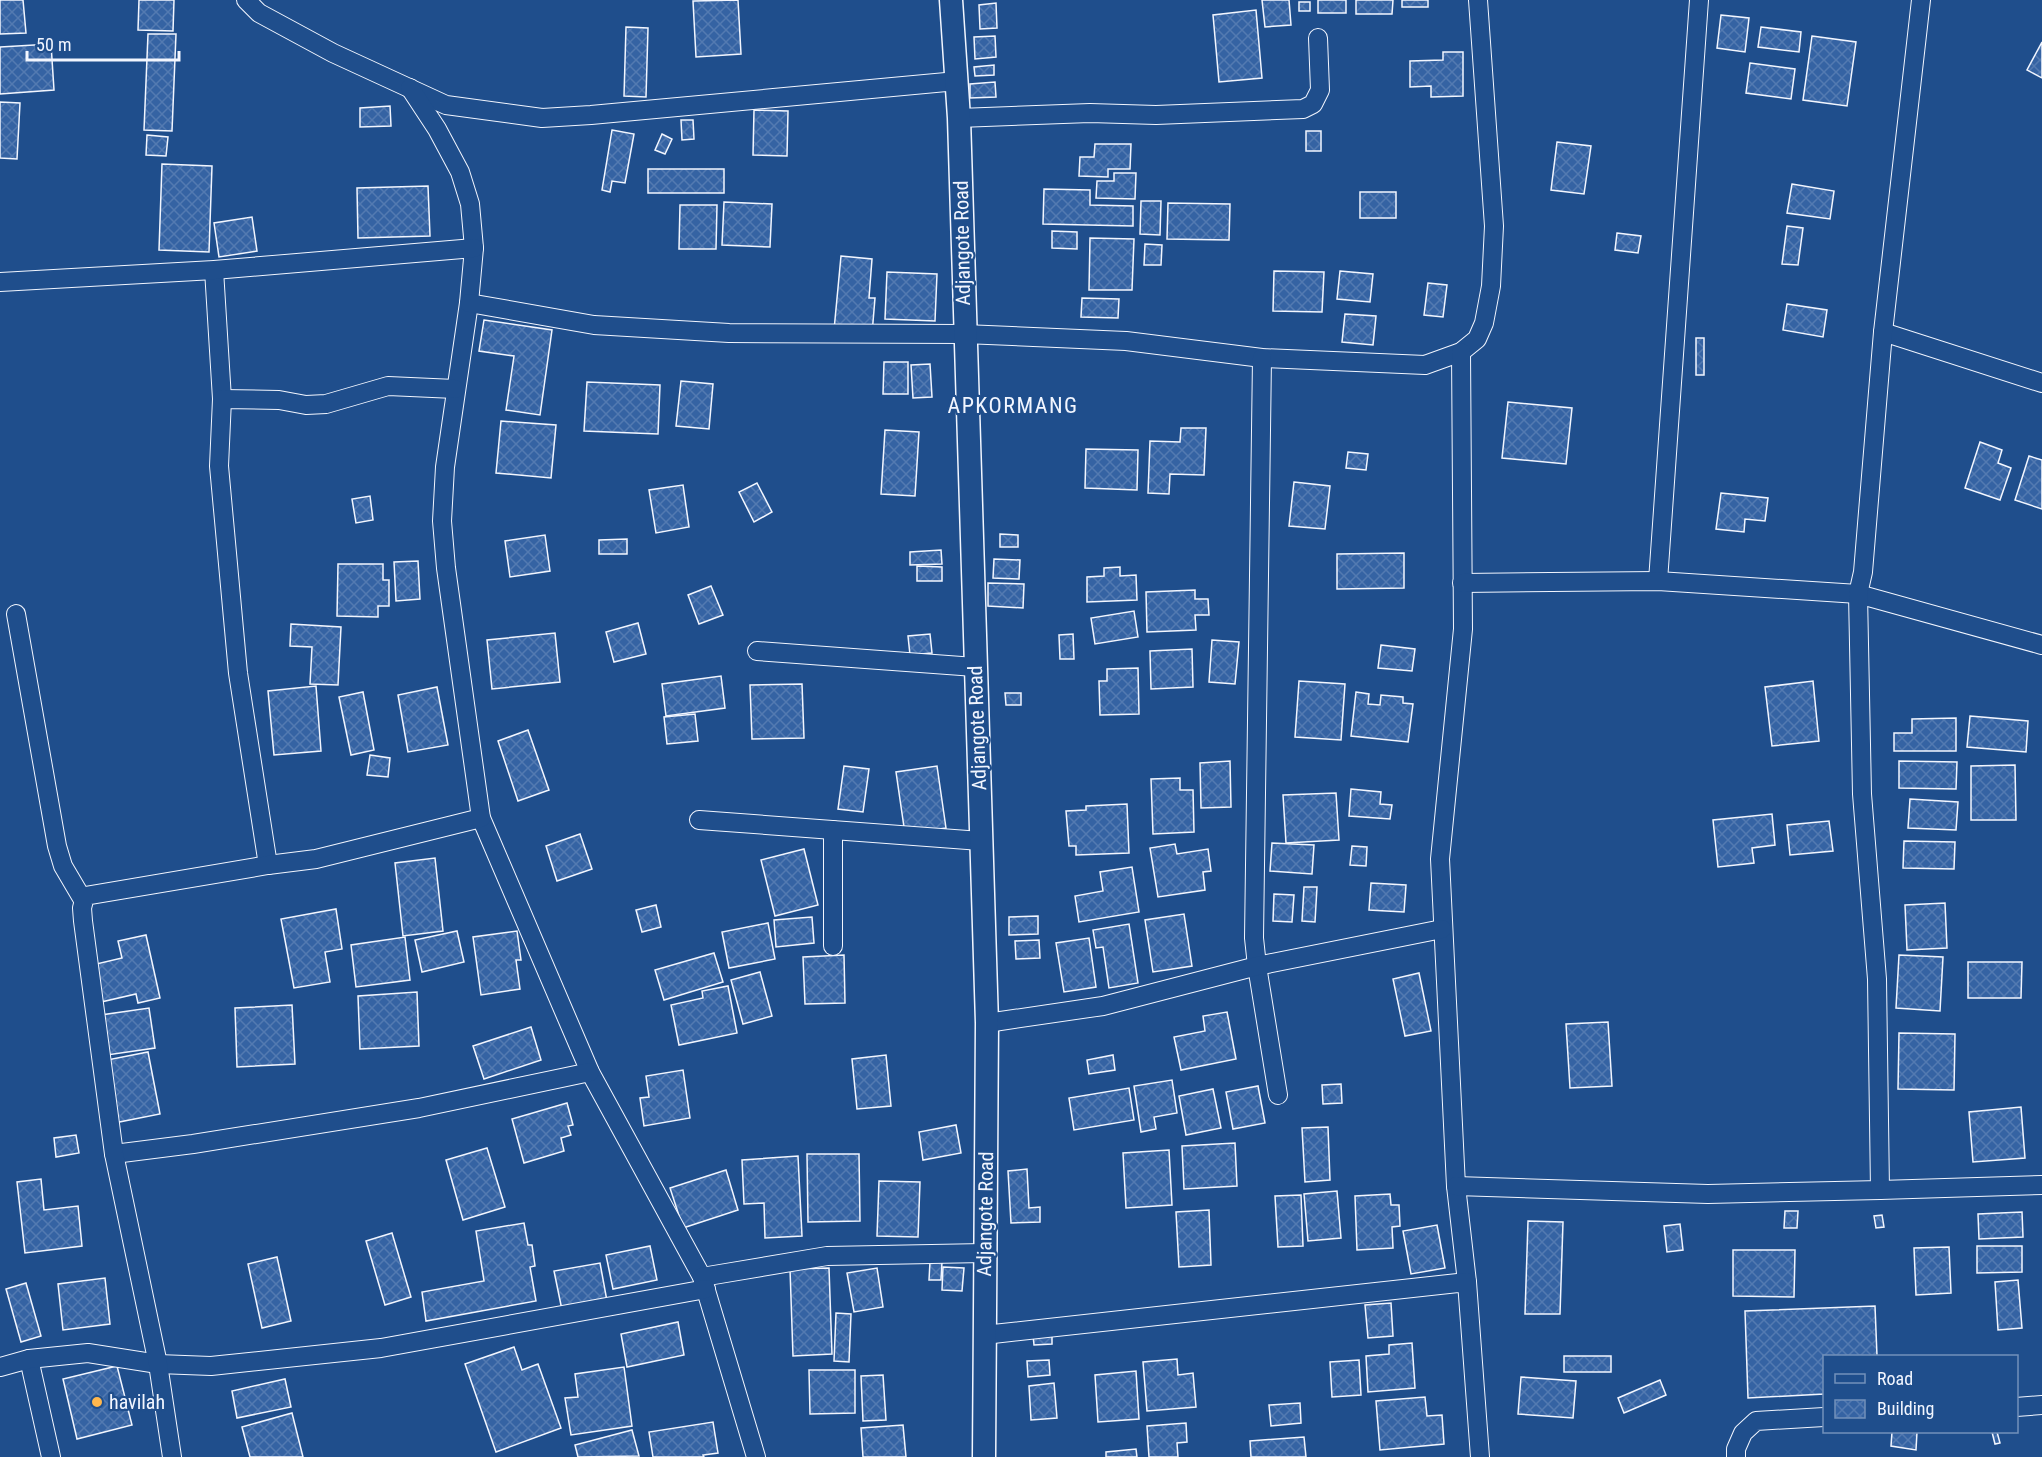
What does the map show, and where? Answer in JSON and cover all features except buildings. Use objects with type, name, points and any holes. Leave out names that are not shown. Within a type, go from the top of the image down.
[{"type":"street","points":[[246,0],[260,13],[333,53],[446,105],[542,118],[591,116],[957,81]]},
{"type":"street","name":"Adjangote Road","points":[[951,0],[959,118],[987,1023],[984,1457]]},
{"type":"street","points":[[469,303],[594,326],[729,333],[964,334],[1126,341],[1262,358],[1425,365],[1461,352],[1477,339],[1484,323],[1491,286],[1494,226],[1478,0]]},
{"type":"street","points":[[1658,581],[1699,0]]},
{"type":"street","points":[[1880,1190],[1877,979],[1862,794],[1858,594],[1863,572],[1883,332],[1921,0]]},
{"type":"street","points":[[959,118],[1303,109],[1313,104],[1320,90],[1318,38]]},
{"type":"street","points":[[410,88],[437,129],[460,172],[470,204],[474,248],[469,303],[445,467],[442,520],[446,568],[481,818],[590,1072],[704,1283],[756,1457]]},
{"type":"street","points":[[0,282],[214,270],[474,248]]},
{"type":"street","points":[[214,270],[222,399],[219,466],[238,674],[268,865]]},
{"type":"street","points":[[1883,332],[2042,383]]},
{"type":"street","points":[[1461,352],[1463,629],[1440,860],[1456,1186],[1467,1282],[1480,1457]]},
{"type":"street","points":[[1262,358],[1254,912],[1257,966],[1278,1095]]},
{"type":"street","points":[[222,399],[279,400],[306,405],[326,404],[388,386],[455,389]]},
{"type":"street","points":[[1462,583],[1658,581],[1858,594],[2042,645]]},
{"type":"street","points":[[16,614],[57,846],[63,866],[83,900],[82,921],[114,1154],[158,1364],[172,1457]]},
{"type":"street","points":[[757,651],[975,667]]},
{"type":"street","points":[[83,900],[85,896],[112,890],[316,859],[481,818]]},
{"type":"street","points":[[699,820],[981,841]]},
{"type":"street","points":[[833,830],[833,946]]},
{"type":"street","points":[[987,1023],[1103,1006],[1257,966],[1442,929]]},
{"type":"street","points":[[114,1154],[193,1144],[419,1108],[590,1072]]},
{"type":"street","points":[[1456,1186],[1708,1194],[2042,1185]]},
{"type":"street","points":[[0,1367],[28,1359],[88,1353],[158,1364],[211,1366],[381,1348],[827,1256],[984,1253]]},
{"type":"street","points":[[984,1335],[1467,1282]]},
{"type":"street","points":[[28,1359],[51,1457]]},
{"type":"street","points":[[2018,1407],[2042,1405]]},
{"type":"street","points":[[1736,1457],[1743,1433],[1756,1421],[1823,1417]]},
{"type":"place","name":"havilah","points":[[97,1402]]},
{"type":"district","name":"APKORMANG","points":[[1013,405]]}]
